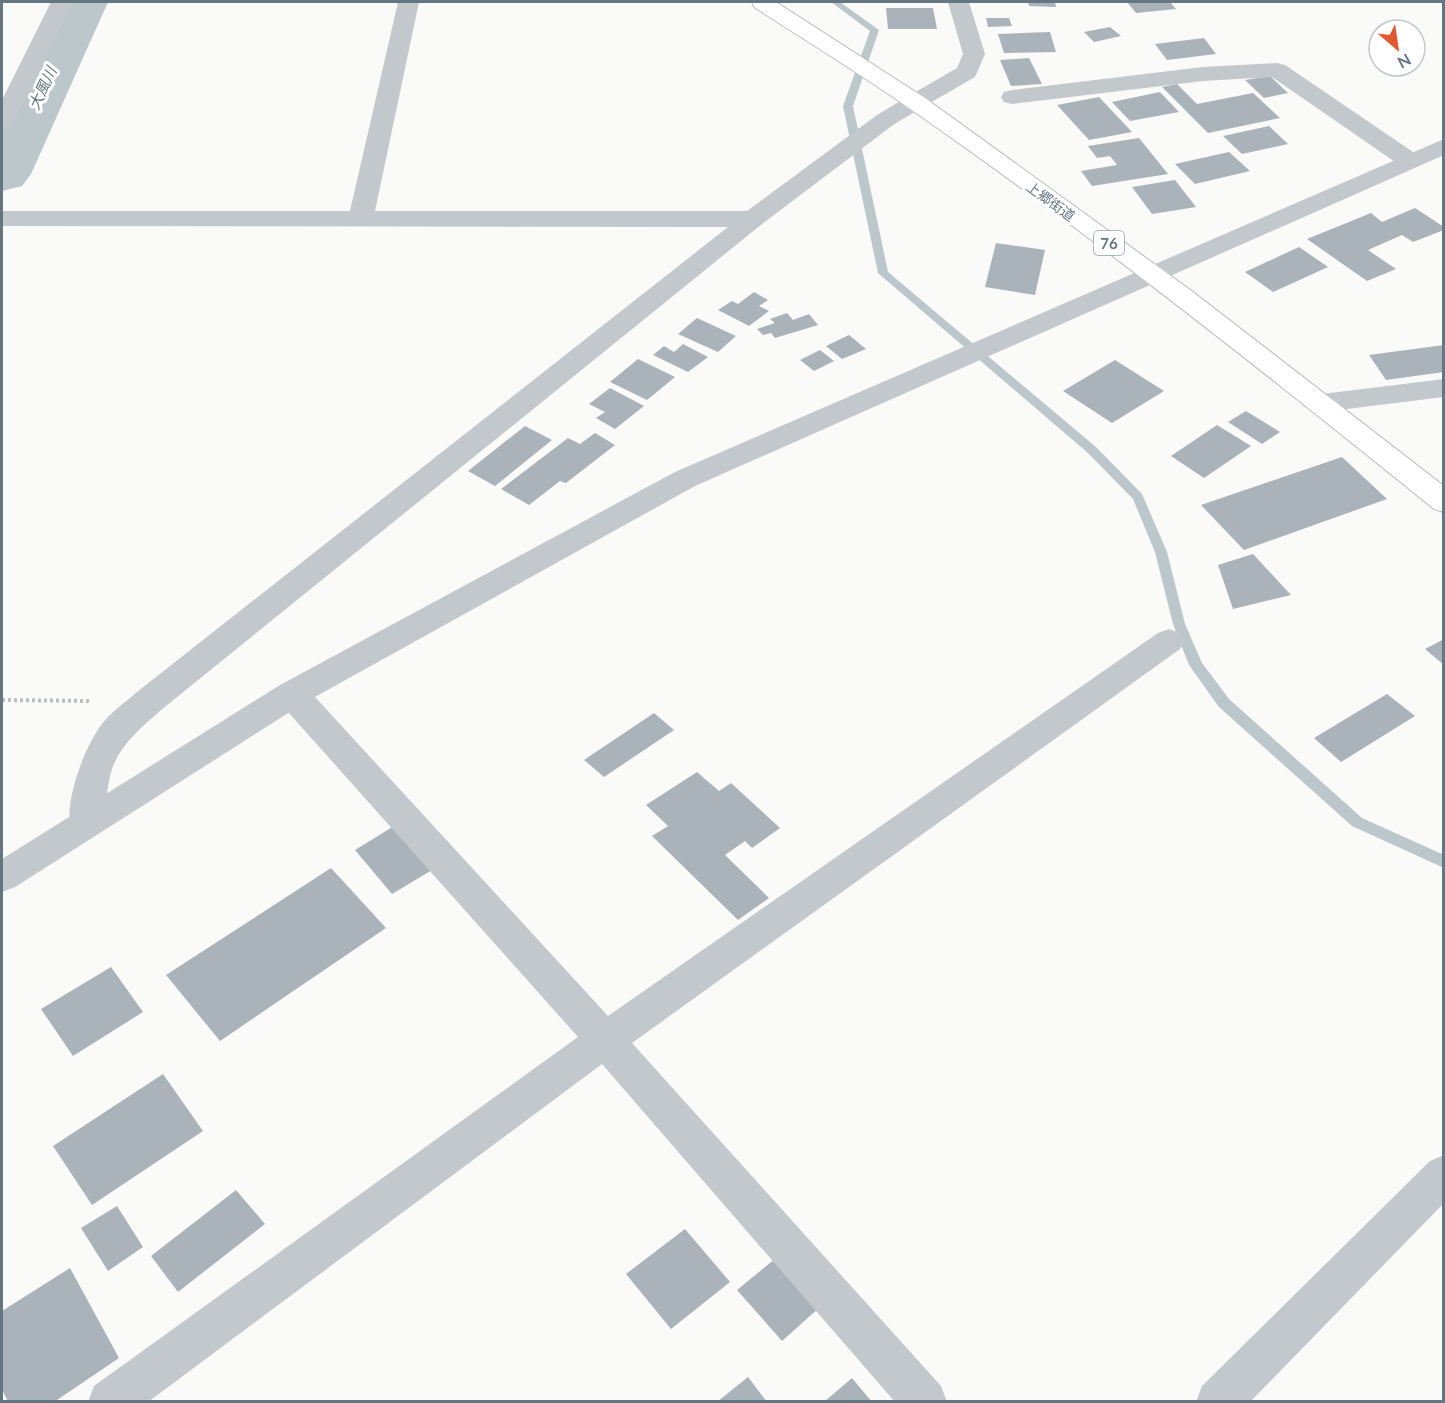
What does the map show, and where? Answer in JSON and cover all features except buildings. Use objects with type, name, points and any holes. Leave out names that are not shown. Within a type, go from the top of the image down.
[{"type":"main road","name":"上郷街道","points":[[762,2],[915,102],[1153,275],[1323,403],[1443,502]]},
{"type":"street","points":[[2,122],[62,2]]},
{"type":"street","points":[[361,217],[408,2]]},
{"type":"street","points":[[85,824],[96,767],[114,733],[149,701],[753,219],[885,120],[967,72],[974,54],[958,2]]},
{"type":"street","points":[[1012,97],[1203,74],[1277,70],[1410,161]]},
{"type":"street","points":[[2,877],[292,694],[685,479],[1443,146]]},
{"type":"street","points":[[2,219],[361,217],[753,219]]},
{"type":"street","points":[[1323,403],[1443,388]]},
{"type":"street","points":[[110,1401],[605,1040],[1169,641]]},
{"type":"street","points":[[292,694],[605,1040],[925,1401]]},
{"type":"street","points":[[1218,1401],[1443,1174]]},
{"type":"path","points":[[2,700],[149,701]]},
{"type":"waterway","name":"大風川","points":[[2,174],[83,2]]},
{"type":"waterway","points":[[835,2],[875,30],[848,106],[883,273],[1092,450],[1138,497],[1161,552],[1179,624],[1196,665],[1224,703],[1357,822],[1444,862]]}]
